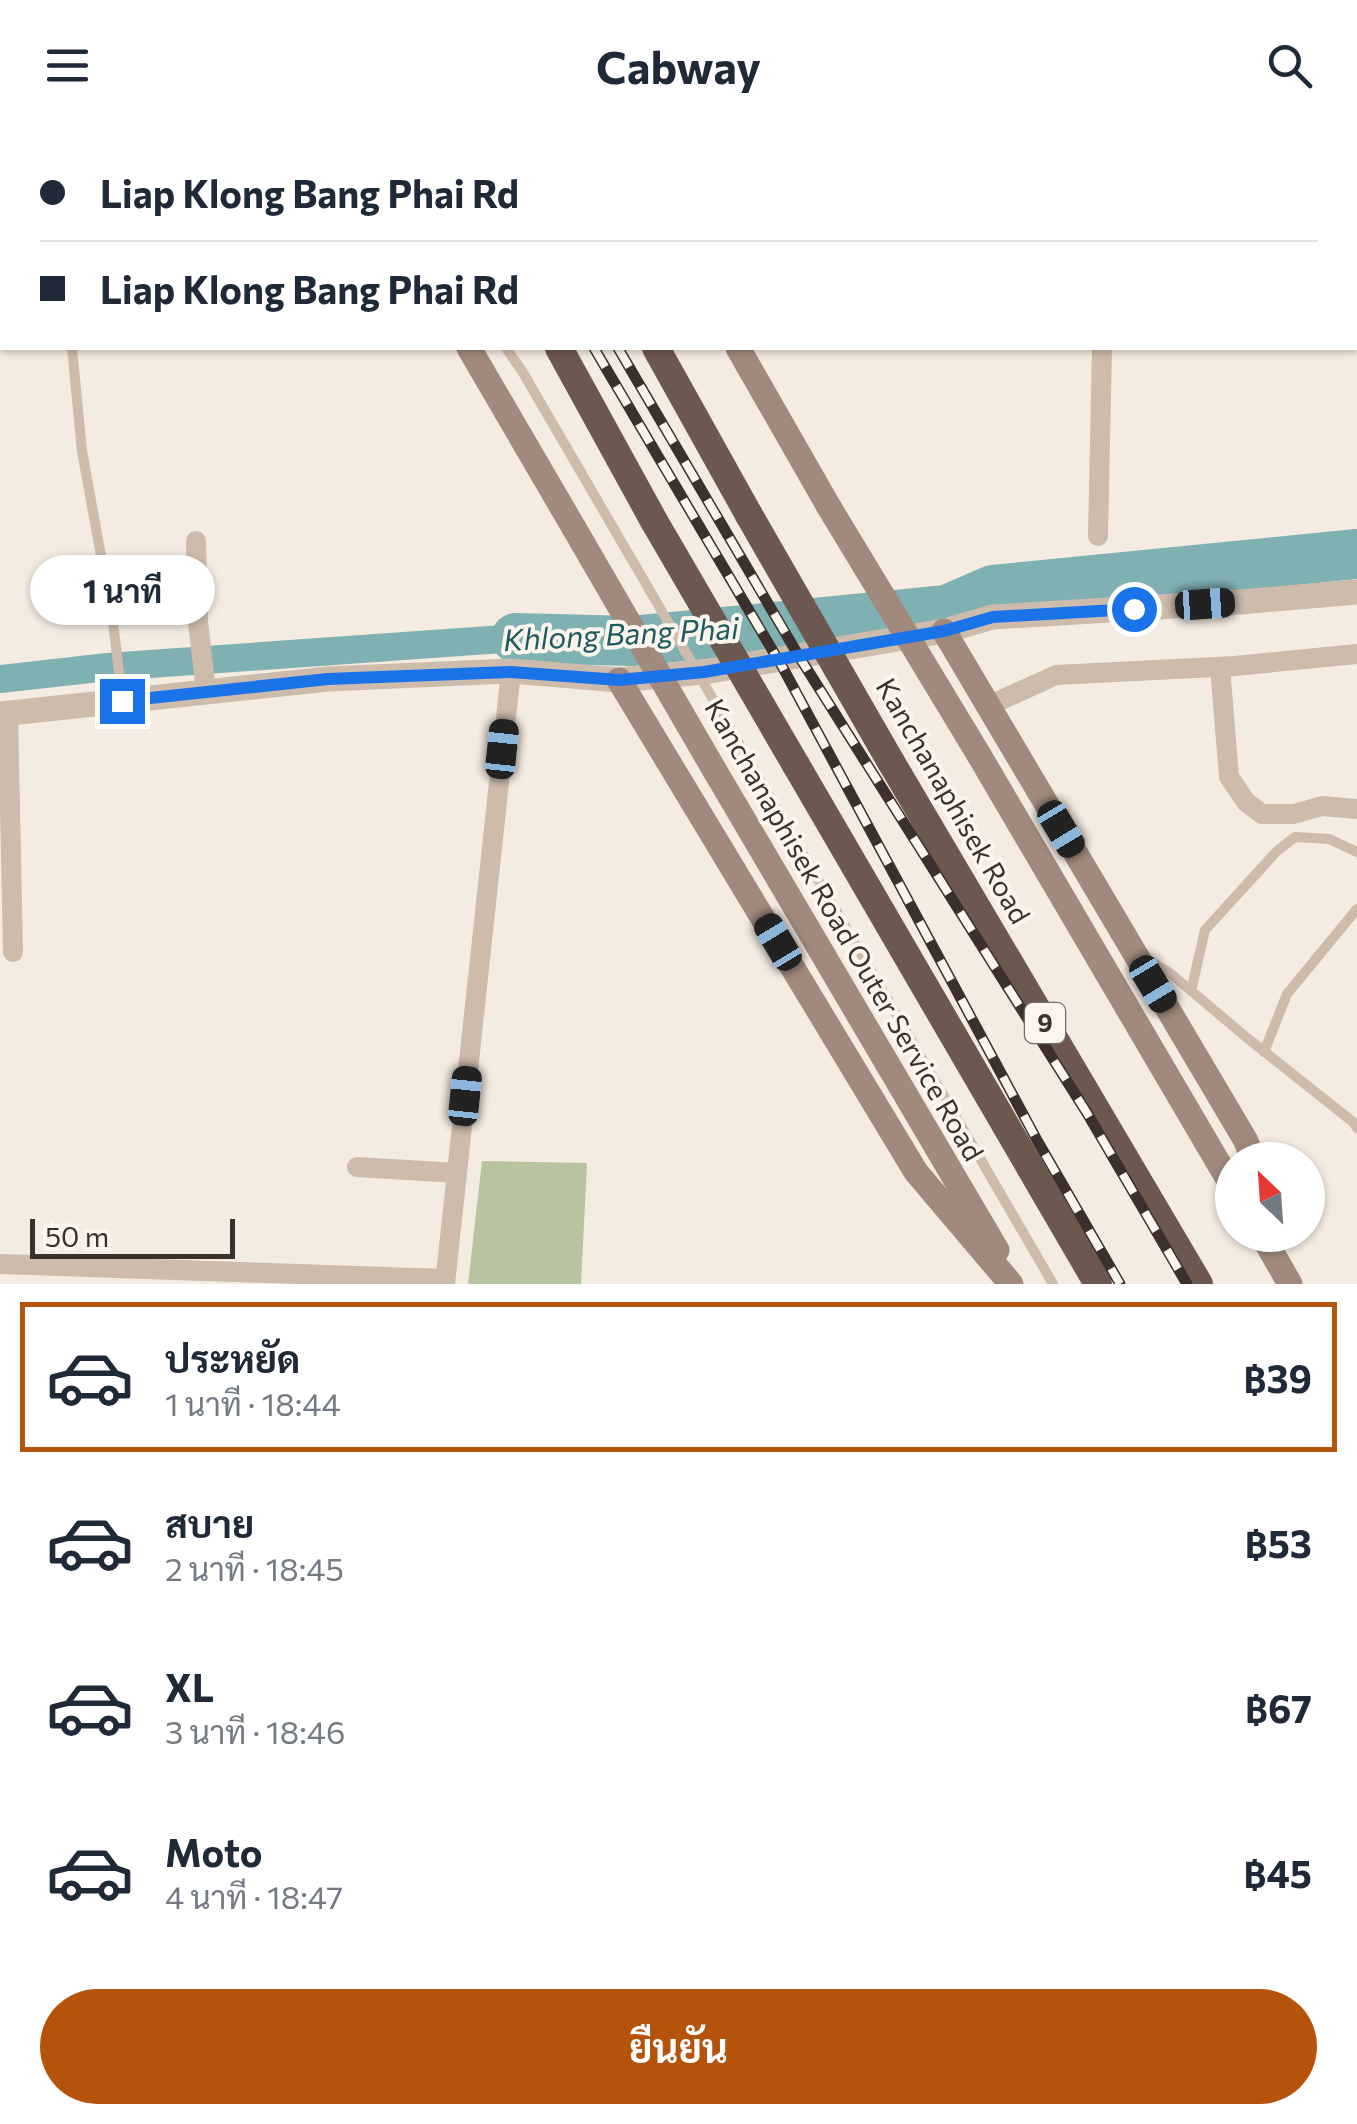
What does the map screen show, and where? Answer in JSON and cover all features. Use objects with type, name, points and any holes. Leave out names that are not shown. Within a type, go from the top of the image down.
[{"type":"highway","points":[[560,350],[654,520],[1098,1284]]},
{"type":"highway","name":"Kanchanaphisek Road","points":[[657,350],[892,762],[1199,1284]]},
{"type":"main road","name":"Kanchanaphisek Road Outer Service Road","points":[[470,350],[1014,1284]]},
{"type":"main road","points":[[739,350],[1215,1157]]},
{"type":"main road","points":[[944,631],[1246,1142]]},
{"type":"main road","points":[[619,680],[916,1172],[1014,1284]]},
{"type":"main road","points":[[1273,1252],[1293,1284]]},
{"type":"main road","points":[[1283,1252],[1293,1284]]},
{"type":"street","points":[[1098,536],[1102,350]]},
{"type":"street","points":[[196,541],[198,622],[205,684]]},
{"type":"street","points":[[13,952],[4,714],[121,692],[205,684],[511,672],[619,680],[704,672],[944,631],[993,617],[1357,592]]},
{"type":"street","points":[[988,706],[1056,675],[1220,667],[1357,654]]},
{"type":"street","points":[[1220,667],[1229,777],[1246,802],[1262,814],[1287,814],[1322,806],[1357,809]]},
{"type":"street","points":[[0,1264],[445,1282],[511,672]]},
{"type":"street","points":[[357,1167],[456,1174]]},
{"type":"lane","points":[[72,350],[82,451],[114,622],[121,692]]},
{"type":"lane","points":[[507,350],[1053,1284]]},
{"type":"lane","points":[[1287,814],[1295,837]]},
{"type":"lane","points":[[1191,992],[1205,930],[1277,851],[1295,837],[1329,838],[1357,852]]},
{"type":"lane","points":[[1264,1052],[1287,994],[1357,909]]},
{"type":"lane","points":[[1134,952],[1170,973],[1357,1128]]},
{"type":"green space","points":[[482,1161],[587,1163],[581,1284],[468,1284]]},
{"type":"waterway","name":"Khlong Bang Phai","points":[[516,638],[632,641],[947,610],[993,590],[1357,554]]},
{"type":"waterway","name":"Khlong Bang Phai","points":[[0,679],[108,667],[516,638]]},
{"type":"railway","points":[[595,350],[783,668],[1038,1142],[1120,1284]]},
{"type":"railway","points":[[619,350],[800,658],[1087,1113],[1187,1284]]},
{"type":"route","points":[[122,701],[328,679],[511,672],[619,680],[704,672],[944,631],[993,617],[1134,609]]}]
